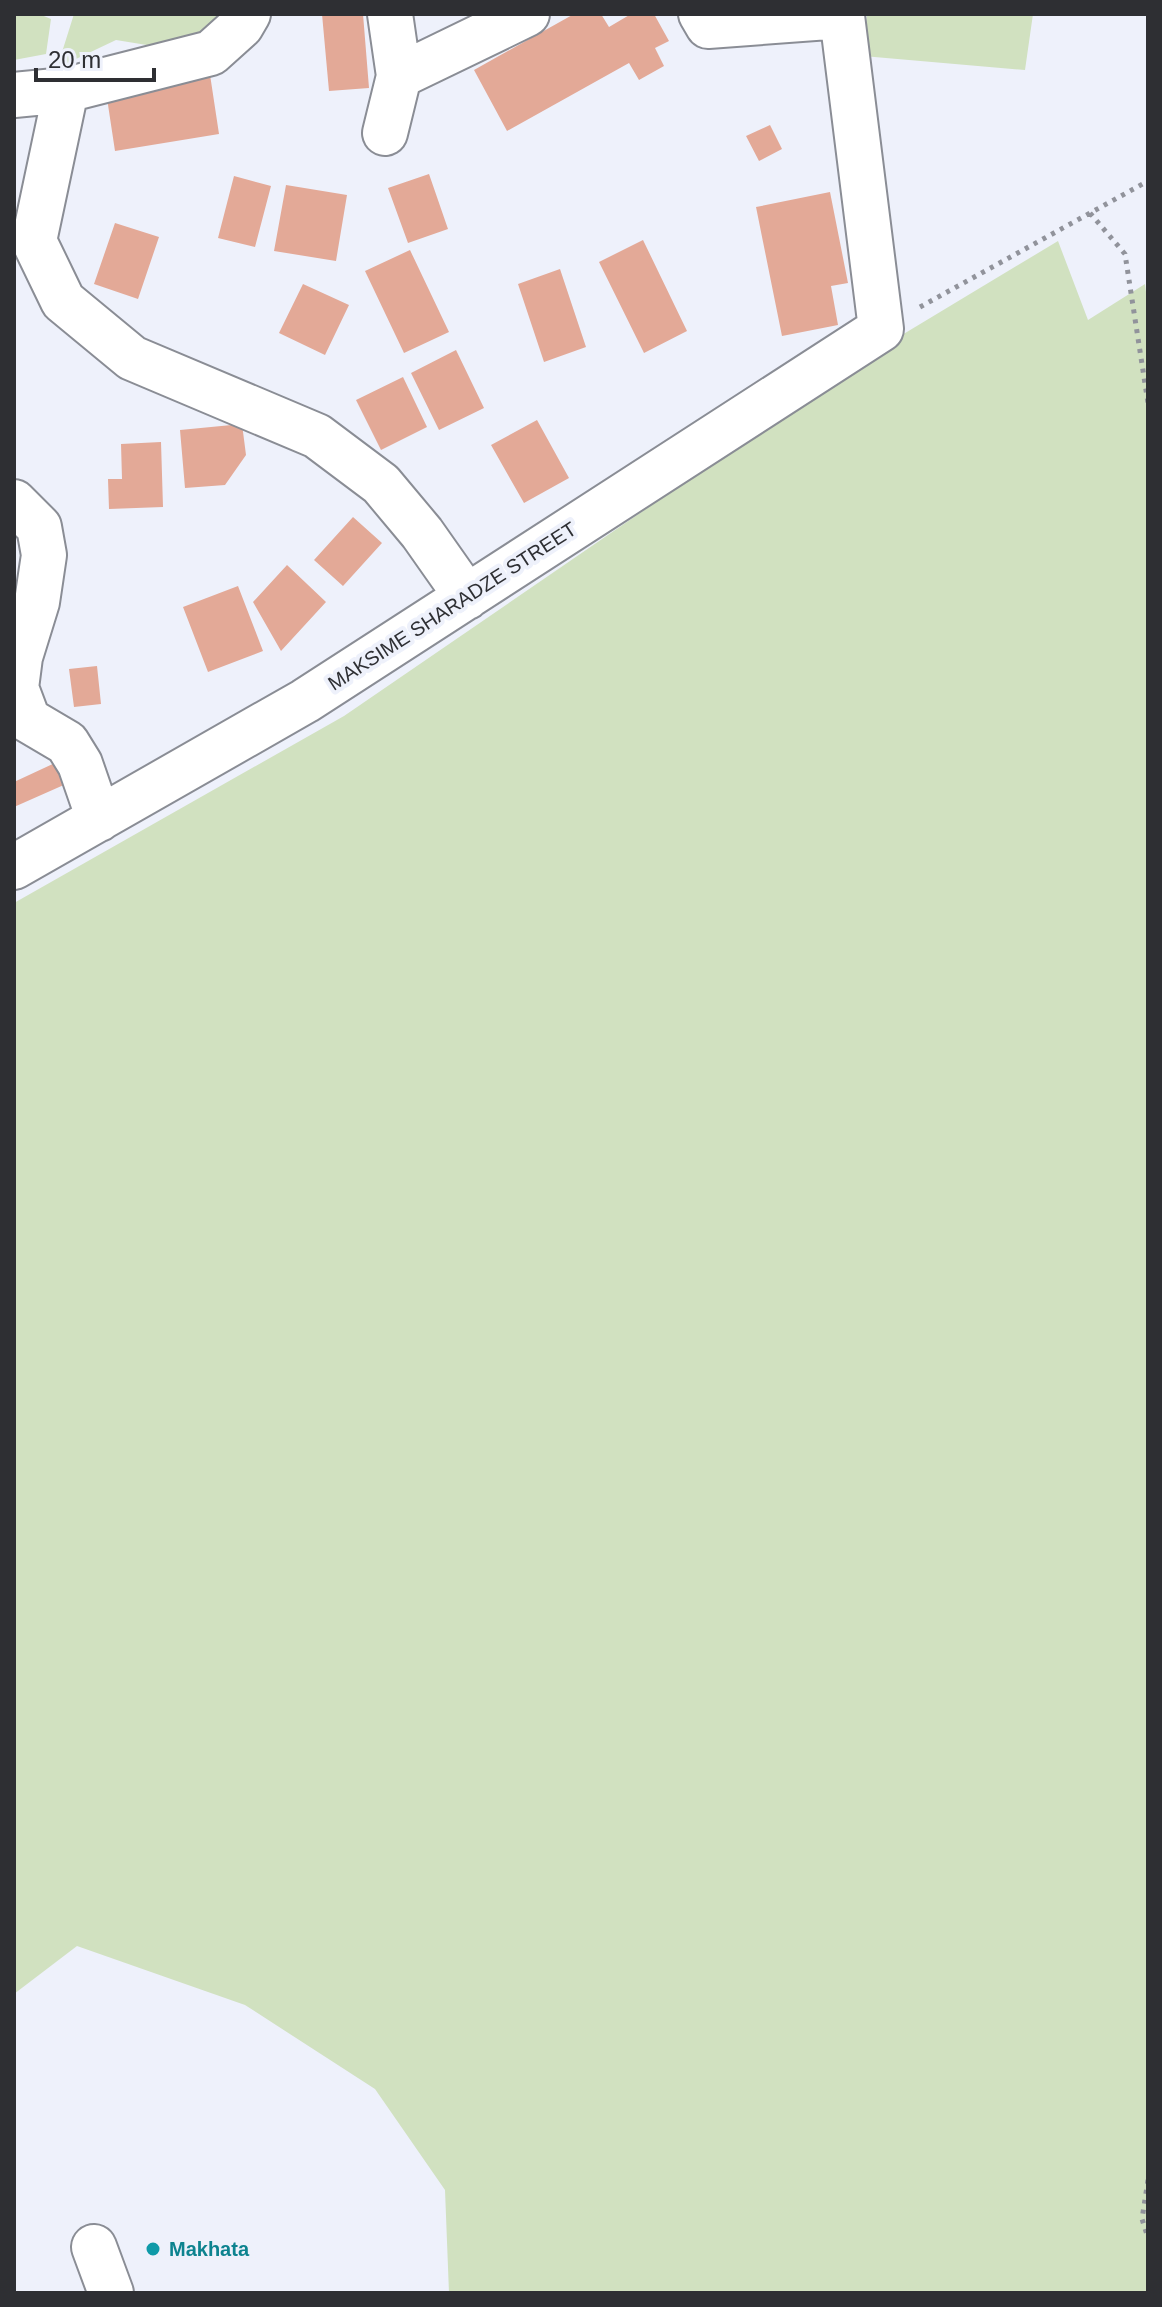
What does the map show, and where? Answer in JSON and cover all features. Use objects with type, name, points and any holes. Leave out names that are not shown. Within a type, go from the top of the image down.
[{"type":"street","points":[[14,95],[66,90],[211,53],[241,26],[248,14]]},
{"type":"street","points":[[385,133],[399,76],[390,14]]},
{"type":"street","points":[[399,76],[527,14]]},
{"type":"street","points":[[701,14],[708,26],[842,15],[881,329]]},
{"type":"street","points":[[66,90],[24,253],[63,301],[132,358],[317,436],[381,484],[422,533],[467,597]]},
{"type":"street","name":"MAKSIME SHARADZE STREET","points":[[14,867],[305,701],[881,329]]},
{"type":"street","points":[[14,502],[39,527],[44,555],[37,602],[20,657],[16,688],[28,720],[67,743],[80,764],[99,819]]},
{"type":"street","points":[[94,2247],[111,2293]]},
{"type":"path","points":[[881,329],[1148,181]]},
{"type":"path","points":[[1090,213],[1125,254],[1148,403]]},
{"type":"path","points":[[1148,2180],[1142,2219],[1148,2238]]},
{"type":"green space","points":[[14,14],[39,14],[51,19],[46,54],[14,60]]},
{"type":"green space","points":[[74,14],[227,14],[209,38],[159,47],[116,40],[57,68]]},
{"type":"green space","points":[[867,14],[1033,14],[1025,70],[863,56]]},
{"type":"green space","points":[[1058,241],[1088,320],[1145,284],[1148,308],[1148,2293],[449,2293],[445,2190],[375,2089],[245,2005],[77,1946],[14,1994],[14,903],[344,716],[882,347]]},
{"type":"building","points":[[322,14],[363,14],[369,88],[329,91]]},
{"type":"building","points":[[574,14],[601,14],[609,27],[631,14],[654,14],[669,41],[655,48],[664,66],[639,80],[629,63],[507,131],[474,70]]},
{"type":"building","points":[[209,68],[219,134],[115,151],[105,85]]},
{"type":"building","points":[[770,125],[782,149],[759,161],[746,136]]},
{"type":"building","points":[[429,174],[448,229],[408,243],[388,188]]},
{"type":"building","points":[[234,176],[271,186],[255,247],[218,238]]},
{"type":"building","points":[[286,185],[347,195],[336,261],[274,251]]},
{"type":"building","points":[[830,192],[848,283],[831,286],[838,325],[782,336],[756,207]]},
{"type":"building","points":[[115,223],[159,237],[138,299],[94,284]]},
{"type":"building","points":[[643,240],[687,331],[644,353],[599,262]]},
{"type":"building","points":[[410,250],[449,332],[404,353],[365,271]]},
{"type":"building","points":[[560,269],[586,347],[544,362],[518,284]]},
{"type":"building","points":[[303,284],[349,305],[325,355],[279,333]]},
{"type":"building","points":[[456,350],[484,408],[439,430],[411,373]]},
{"type":"building","points":[[403,377],[427,427],[381,450],[356,400]]},
{"type":"building","points":[[537,420],[569,478],[524,503],[491,445]]},
{"type":"building","points":[[242,424],[246,455],[225,485],[185,488],[180,430]]},
{"type":"building","points":[[161,442],[163,507],[109,509],[108,479],[122,479],[121,444]]},
{"type":"building","points":[[353,517],[382,543],[343,586],[314,560]]},
{"type":"building","points":[[287,565],[326,602],[281,651],[253,602]]},
{"type":"building","points":[[238,586],[263,651],[208,672],[183,607]]},
{"type":"building","points":[[97,666],[101,704],[74,707],[69,669]]},
{"type":"building","points":[[57,762],[66,784],[14,807],[14,782]]},
{"type":"place","name":"Makhata","points":[[153,2249]]}]
